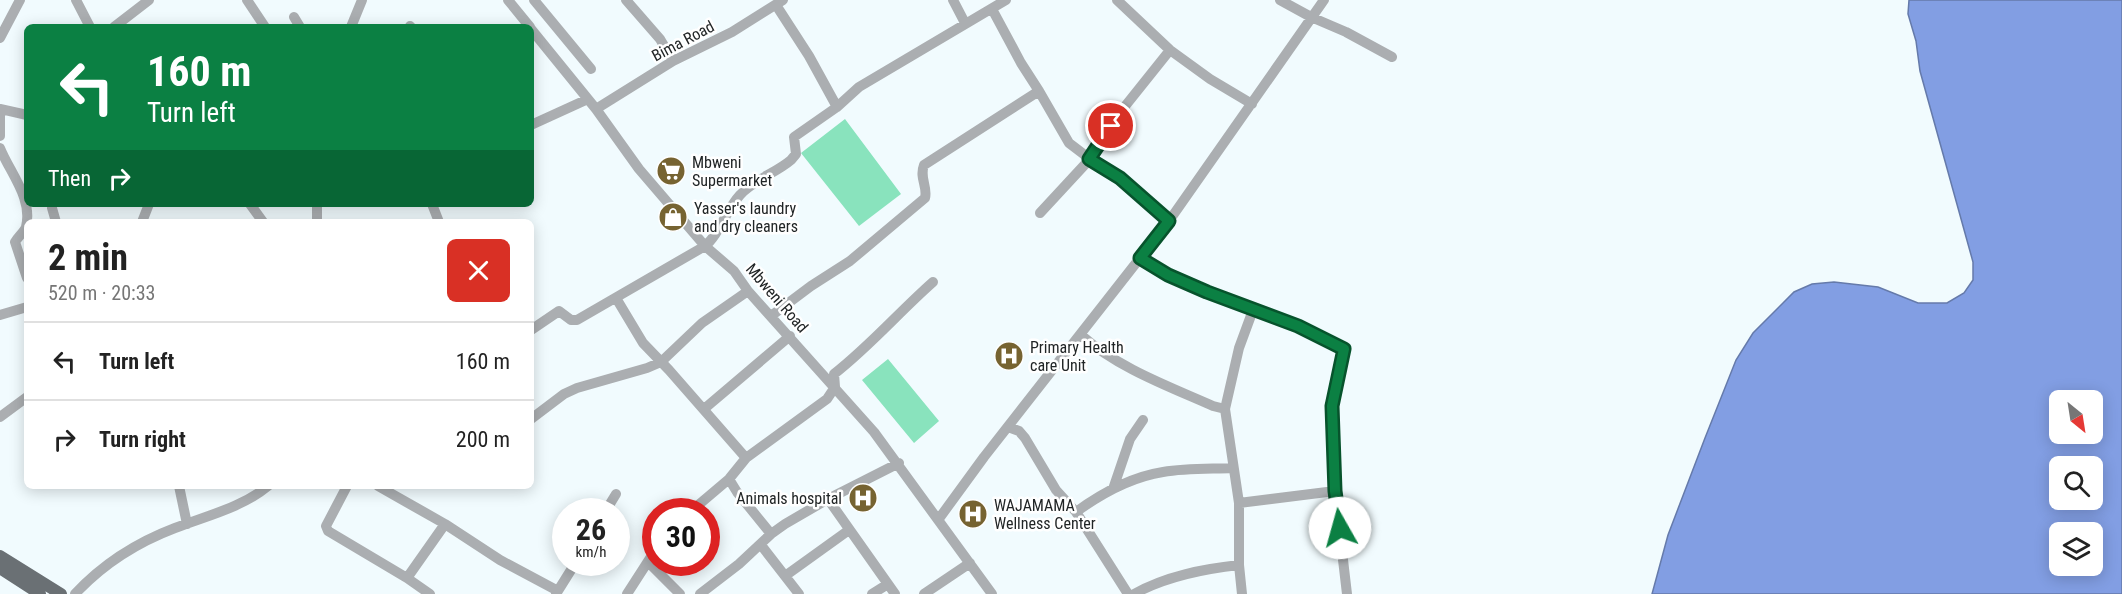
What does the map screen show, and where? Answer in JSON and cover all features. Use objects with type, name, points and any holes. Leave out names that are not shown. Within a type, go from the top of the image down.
[{"type":"main road","points":[[0,556],[38,590]]},
{"type":"main road","points":[[0,568],[38,590],[61,594]]},
{"type":"street","points":[[0,38],[20,0]]},
{"type":"street","points":[[76,0],[88,24]]},
{"type":"street","points":[[118,24],[149,0]]},
{"type":"street","points":[[247,0],[263,24]]},
{"type":"street","points":[[352,24],[362,0]]},
{"type":"street","points":[[534,0],[591,69]]},
{"type":"street","points":[[626,0],[660,39],[673,61]]},
{"type":"street","points":[[953,0],[965,23]]},
{"type":"street","points":[[534,328],[559,310],[571,320],[577,320],[705,246],[712,240],[722,219],[739,195],[791,160],[796,154],[794,137],[837,107],[859,87],[1006,0]]},
{"type":"street","points":[[1117,0],[1170,50],[1210,79],[1252,104]]},
{"type":"street","points":[[1280,0],[1392,57]]},
{"type":"street","points":[[938,520],[1081,335],[1087,324],[1169,221],[1324,0]]},
{"type":"street","name":"Mbweni Road","points":[[513,2],[527,24]]},
{"type":"street","points":[[780,2],[837,107]]},
{"type":"street","name":"Bima Road","points":[[596,109],[673,61],[732,32],[780,2]]},
{"type":"street","points":[[992,9],[1021,63],[1054,115],[1064,137],[1089,159],[1120,178],[1169,221]]},
{"type":"street","name":"Mbweni Road","points":[[534,34],[596,109],[639,169],[705,246],[735,271],[748,291],[835,387],[899,463],[992,594]]},
{"type":"street","points":[[1040,213],[1089,159],[1122,110],[1170,50]]},
{"type":"street","points":[[771,316],[850,261],[925,198],[927,192],[921,173],[924,165],[1039,91]]},
{"type":"street","points":[[534,124],[588,99]]},
{"type":"street","points":[[0,136],[0,109],[24,114]]},
{"type":"street","points":[[0,148],[22,190],[24,199]]},
{"type":"street","points":[[52,208],[55,219]]},
{"type":"street","points":[[24,230],[15,242],[24,269]]},
{"type":"street","points":[[1140,258],[1168,275],[1298,326],[1344,349],[1332,406],[1335,491],[1347,594]]},
{"type":"street","points":[[707,498],[729,479],[746,458],[827,399],[835,387],[834,374],[854,359],[902,309],[933,282]]},
{"type":"street","points":[[534,417],[564,394],[577,388],[661,362],[702,324],[748,291]]},
{"type":"street","points":[[616,298],[643,343],[746,458]]},
{"type":"street","points":[[0,315],[24,308]]},
{"type":"street","points":[[1242,594],[1239,565],[1239,503],[1225,409],[1239,348],[1253,310]]},
{"type":"street","points":[[1081,335],[1094,347],[1134,369],[1213,406],[1225,409]]},
{"type":"street","points":[[704,409],[789,336]]},
{"type":"street","points":[[0,417],[24,399]]},
{"type":"street","points":[[1113,489],[1130,440],[1143,420]]},
{"type":"street","points":[[1008,427],[1019,431],[1025,438],[1056,490],[1076,512],[1128,594]]},
{"type":"street","points":[[700,594],[739,564],[771,534],[828,499],[899,463]]},
{"type":"street","points":[[1076,512],[1127,482],[1164,472],[1233,468]]},
{"type":"street","points":[[729,479],[771,534]]},
{"type":"street","points":[[180,489],[187,524]]},
{"type":"street","points":[[75,594],[91,577],[124,553],[174,528],[248,498],[263,489]]},
{"type":"street","points":[[345,489],[326,526],[328,531],[430,594]]},
{"type":"street","points":[[386,489],[557,593],[567,576]]},
{"type":"street","points":[[1239,503],[1335,491]]},
{"type":"street","points":[[614,498],[616,494]]},
{"type":"street","points":[[828,499],[895,594]]},
{"type":"street","points":[[407,578],[445,524]]},
{"type":"street","points":[[786,576],[849,530]]},
{"type":"street","points":[[761,545],[799,594]]},
{"type":"street","points":[[924,594],[970,563]]},
{"type":"street","points":[[1134,594],[1159,582],[1202,570],[1239,565]]},
{"type":"street","points":[[627,594],[642,571]]},
{"type":"street","points":[[662,576],[680,594]]},
{"type":"street","points":[[872,594],[888,584]]},
{"type":"green space","points":[[845,119],[901,194],[859,226],[801,153]]},
{"type":"green space","points":[[888,359],[939,421],[914,443],[862,380]]},
{"type":"water","points":[[1909,0],[2122,0],[2122,594],[1652,594],[1668,535],[1736,360],[1753,333],[1794,292],[1812,284],[1834,282],[1878,287],[1918,303],[1947,303],[1964,293],[1973,280],[1973,262],[1920,71],[1916,41],[1908,14]]},
{"type":"place","name":"Mbweni Supermarket","points":[[671,171]]},
{"type":"place","name":"Yasser's laundry and dry cleaners","points":[[673,217]]},
{"type":"place","name":"Primary Health care Unit","points":[[1009,356]]},
{"type":"place","name":"Animals hospital","points":[[863,498]]},
{"type":"place","name":"WAJAMAMA Wellness Center","points":[[973,514]]},
{"type":"route","points":[[1111,126],[1089,159],[1120,178],[1169,221],[1140,258],[1168,275],[1298,326],[1344,349],[1332,406],[1335,491],[1340,528]]}]
